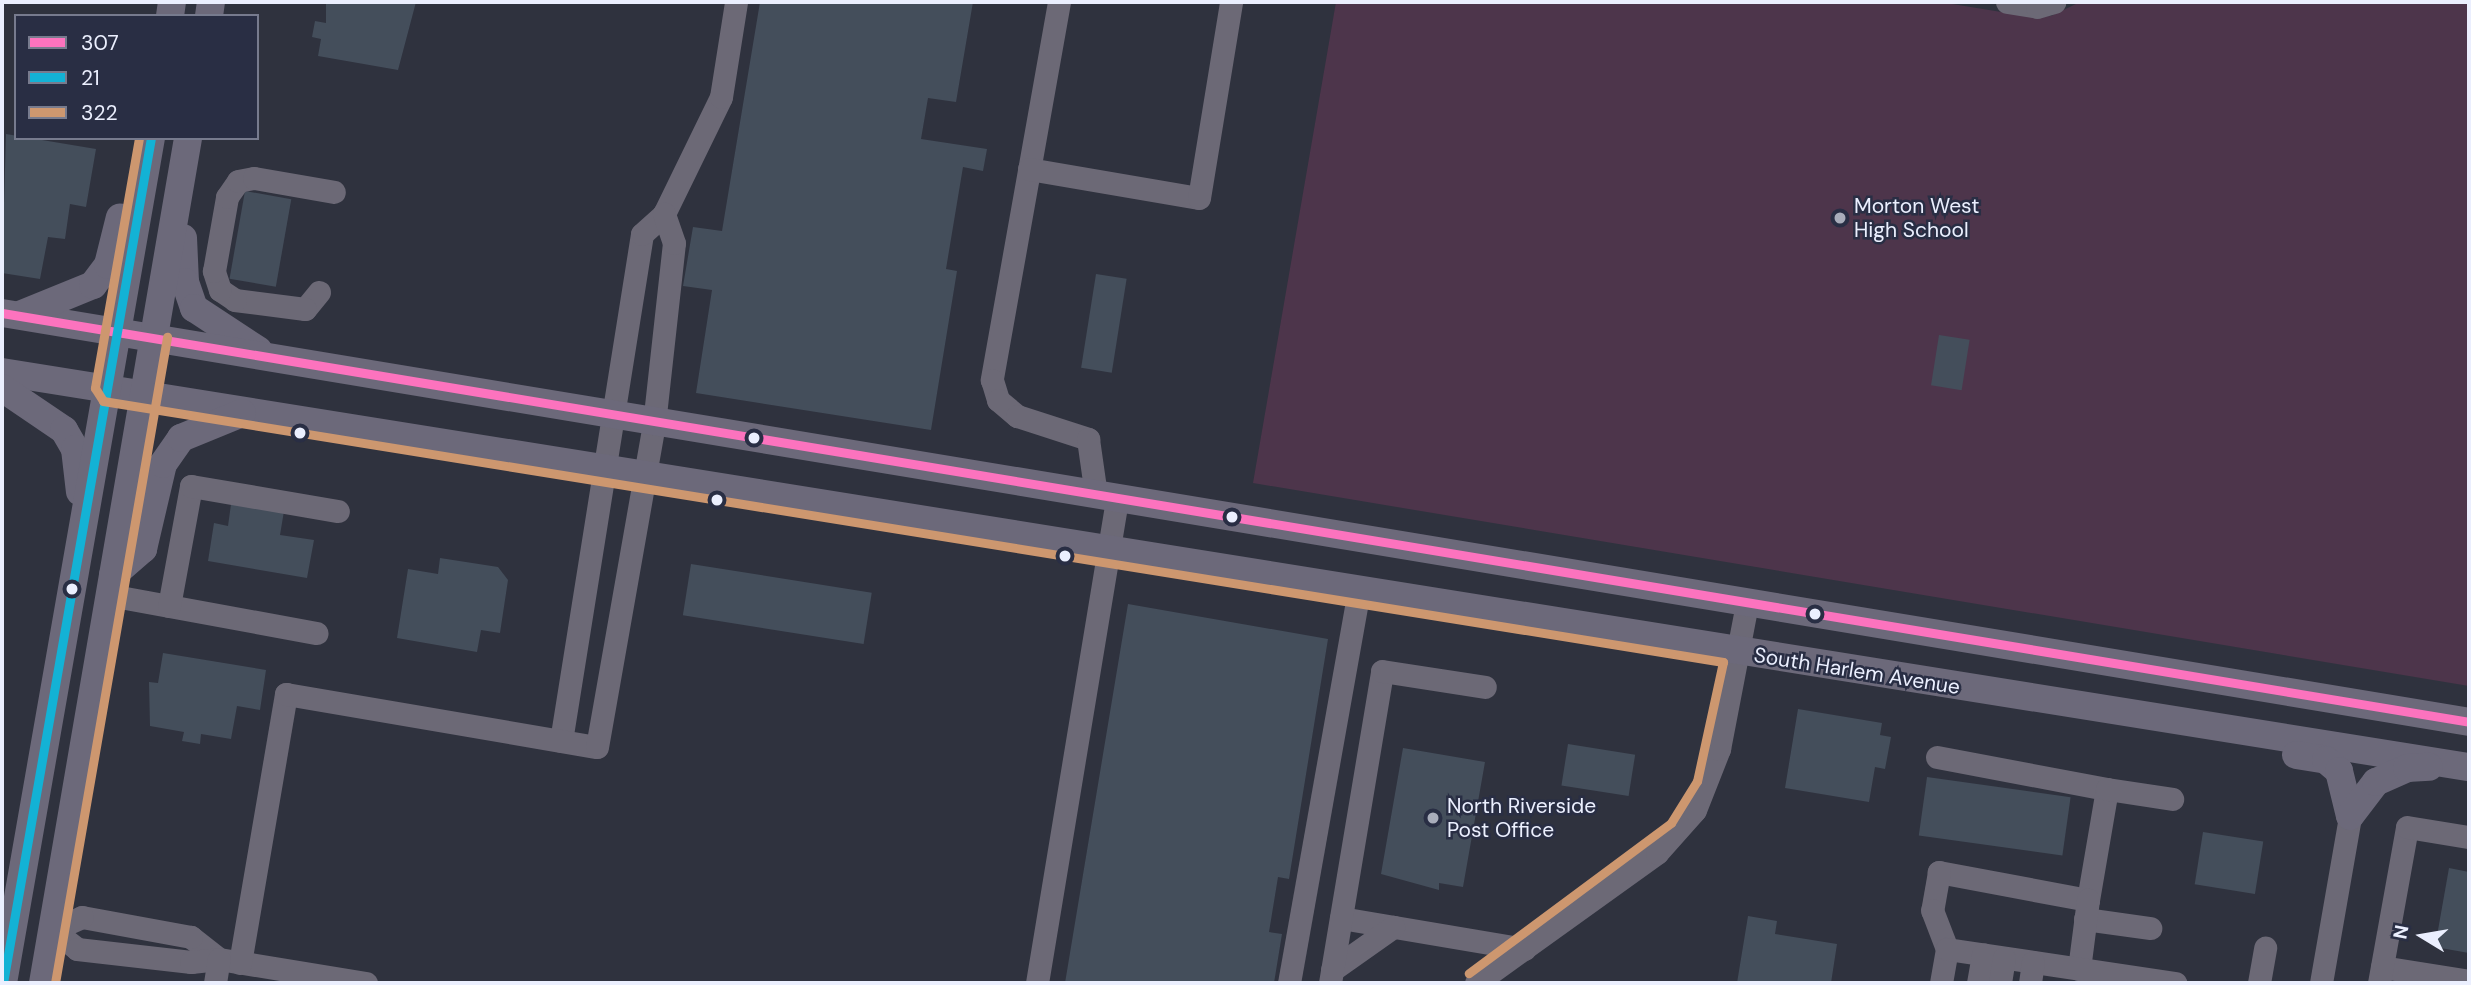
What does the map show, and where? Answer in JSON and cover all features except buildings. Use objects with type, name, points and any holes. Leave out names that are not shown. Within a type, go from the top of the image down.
[{"type":"main road","points":[[43,983],[188,140]]},
{"type":"main road","points":[[9,314],[93,285],[108,265],[121,213],[149,151]]},
{"type":"main road","points":[[3,983],[149,151]]},
{"type":"main road","points":[[180,185],[185,282],[194,308],[272,358]]},
{"type":"main road","points":[[9,314],[654,424],[2469,722]]},
{"type":"main road","name":"South Harlem Avenue","points":[[2,372],[1738,652],[2466,766]]},
{"type":"main road","points":[[2,388],[64,430],[75,449],[81,530]]},
{"type":"main road","points":[[111,585],[144,549],[163,464],[181,438],[244,412]]},
{"type":"main road","points":[[2201,725],[2239,746],[2326,760],[2339,771],[2350,816]]},
{"type":"main road","points":[[2350,816],[2376,782],[2407,768],[2466,766]]},
{"type":"street","points":[[561,741],[616,417],[642,234],[664,214],[721,97],[736,2]]},
{"type":"street","points":[[1037,983],[1108,550],[1106,497],[1088,439],[1017,416],[998,400],[992,380],[1059,2]]},
{"type":"street","points":[[1029,169],[1199,198],[1231,2]]},
{"type":"street","points":[[2007,2],[2037,7],[2054,2]]},
{"type":"street","points":[[319,292],[305,309],[235,300],[220,290],[214,271],[227,197],[238,181],[254,178],[334,192]]},
{"type":"street","points":[[215,983],[229,961],[286,694],[597,747],[654,424],[674,243],[664,214]]},
{"type":"street","points":[[169,606],[191,486],[338,511]]},
{"type":"street","points":[[111,585],[169,606],[317,633]]},
{"type":"street","points":[[1289,983],[1359,590]]},
{"type":"street","points":[[1476,983],[1657,853],[1695,810],[1719,749],[1747,604]]},
{"type":"street","points":[[1331,976],[1382,671],[1485,687]]},
{"type":"street","points":[[1937,757],[2172,799]]},
{"type":"street","points":[[2071,973],[2087,910],[2107,789]]},
{"type":"street","points":[[2321,983],[2350,816]]},
{"type":"street","points":[[2469,836],[2407,827],[2380,975],[2469,981]]},
{"type":"street","points":[[1941,983],[1947,949],[1932,910],[1939,872],[2150,928]]},
{"type":"street","points":[[229,961],[191,937],[82,917],[53,930],[77,949],[191,962],[229,961],[366,983]]},
{"type":"street","points":[[1341,918],[1524,949]]},
{"type":"street","points":[[1331,976],[1393,927]]},
{"type":"street","points":[[2259,983],[2265,947]]},
{"type":"street","points":[[1947,949],[1993,956],[2032,972],[2071,973],[2170,983]]},
{"type":"street","points":[[1978,983],[1993,956]]},
{"type":"street","points":[[1993,956],[2000,983]]},
{"type":"shaded area","name":"Morton West High School","points":[[1336,2],[1940,2],[2032,17],[2051,16],[2080,2],[2469,2],[2469,686],[1253,483]]},
{"type":"transit line","name":"322","points":[[139,140],[95,388],[103,401],[1723,662],[1697,781],[1671,823],[1469,973]]},
{"type":"transit line","name":"21","points":[[3,983],[151,140]]},
{"type":"transit line","name":"307","points":[[2,313],[2469,722]]},
{"type":"transit line","name":"322","points":[[55,983],[167,337]]},
{"type":"place","name":"Morton West High School","points":[[1840,218]]},
{"type":"place","name":"North Riverside Post Office","points":[[1433,818]]}]
